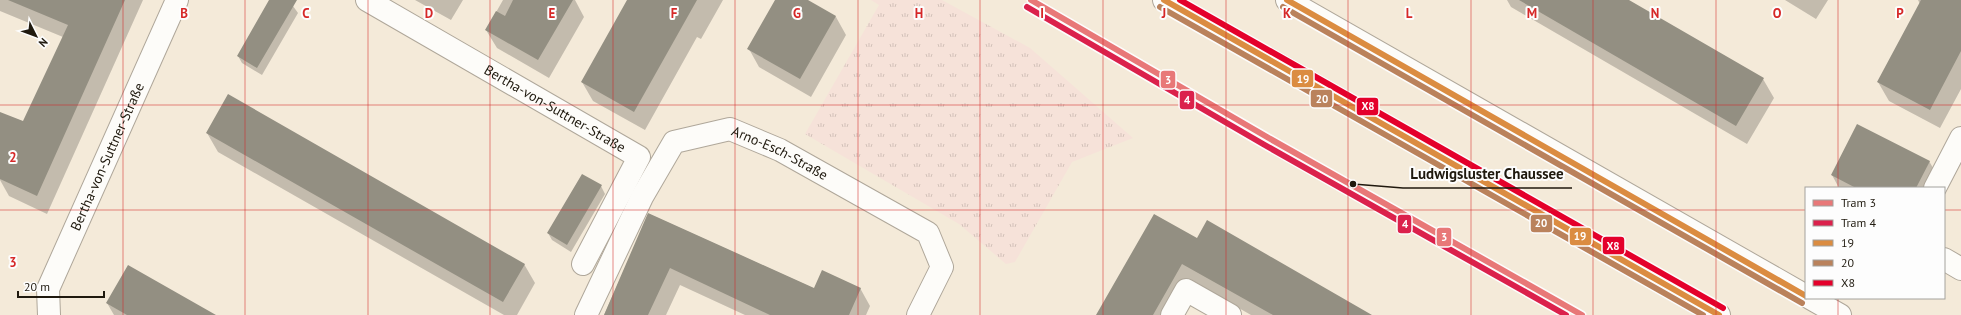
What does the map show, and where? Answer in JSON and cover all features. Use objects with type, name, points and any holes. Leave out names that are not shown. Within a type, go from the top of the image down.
[{"type":"street","name":"Bertha-von-Suttner-Straße","points":[[49,315],[48,289],[177,0]]},
{"type":"street","name":"Bertha-von-Suttner-Straße","points":[[367,0],[639,157],[583,264]]},
{"type":"street","points":[[1164,0],[1719,315]]},
{"type":"street","points":[[1287,0],[1805,295]]},
{"type":"street","name":"Arno-Esch-Straße","points":[[586,315],[642,197],[674,142],[730,129],[780,150],[928,233],[942,267],[918,315]]},
{"type":"street","points":[[1935,187],[1961,138]]},
{"type":"street","points":[[1945,260],[1961,269]]},
{"type":"street","points":[[1172,315],[1186,290],[1230,315]]},
{"type":"street","points":[[1812,299],[1840,315]]},
{"type":"green space","points":[[871,0],[942,0],[1030,48],[1133,138],[1072,162],[1015,262],[1006,264],[959,224],[805,134],[879,5]]},
{"type":"building","points":[[8,0],[125,0],[37,196],[0,179],[0,112],[23,121],[68,25]]},
{"type":"building","points":[[269,0],[297,0],[257,68],[237,56]]},
{"type":"building","points":[[513,0],[573,0],[538,60],[485,30],[496,11],[505,16]]},
{"type":"building","points":[[627,0],[697,0],[634,112],[581,82]]},
{"type":"building","points":[[775,0],[808,0],[836,16],[800,79],[747,49]]},
{"type":"building","points":[[1519,0],[1629,0],[1764,78],[1736,126]]},
{"type":"building","points":[[1921,0],[1961,0],[1961,51],[1930,110],[1877,82]]},
{"type":"building","points":[[228,94],[525,264],[503,302],[206,133]]},
{"type":"building","points":[[1857,124],[1930,161],[1917,187],[1854,187],[1831,175]]},
{"type":"building","points":[[582,174],[602,185],[567,245],[547,233]]},
{"type":"building","points":[[648,213],[814,288],[822,270],[861,288],[849,315],[770,315],[670,268],[648,315],[604,315]]},
{"type":"building","points":[[1154,214],[1197,238],[1207,220],[1372,315],[1273,315],[1182,264],[1153,315],[1096,315]]},
{"type":"building","points":[[128,265],[216,315],[127,315],[106,303]]},
{"type":"tram line","name":"3","points":[[1031,0],[1267,137],[1582,315]]},
{"type":"tram line","name":"4","points":[[1027,7],[1263,144],[1566,315]]},
{"type":"transit line","name":"19","points":[[1164,0],[1719,315]]},
{"type":"transit line","name":"X8","points":[[1180,0],[1723,308]]},
{"type":"transit line","name":"19","points":[[1287,0],[1805,295]]},
{"type":"transit line","name":"20","points":[[1160,7],[1703,315]]},
{"type":"transit line","name":"20","points":[[1283,7],[1802,303]]},
{"type":"place","name":"Ludwigsluster Chaussee","points":[[1353,184]]}]
